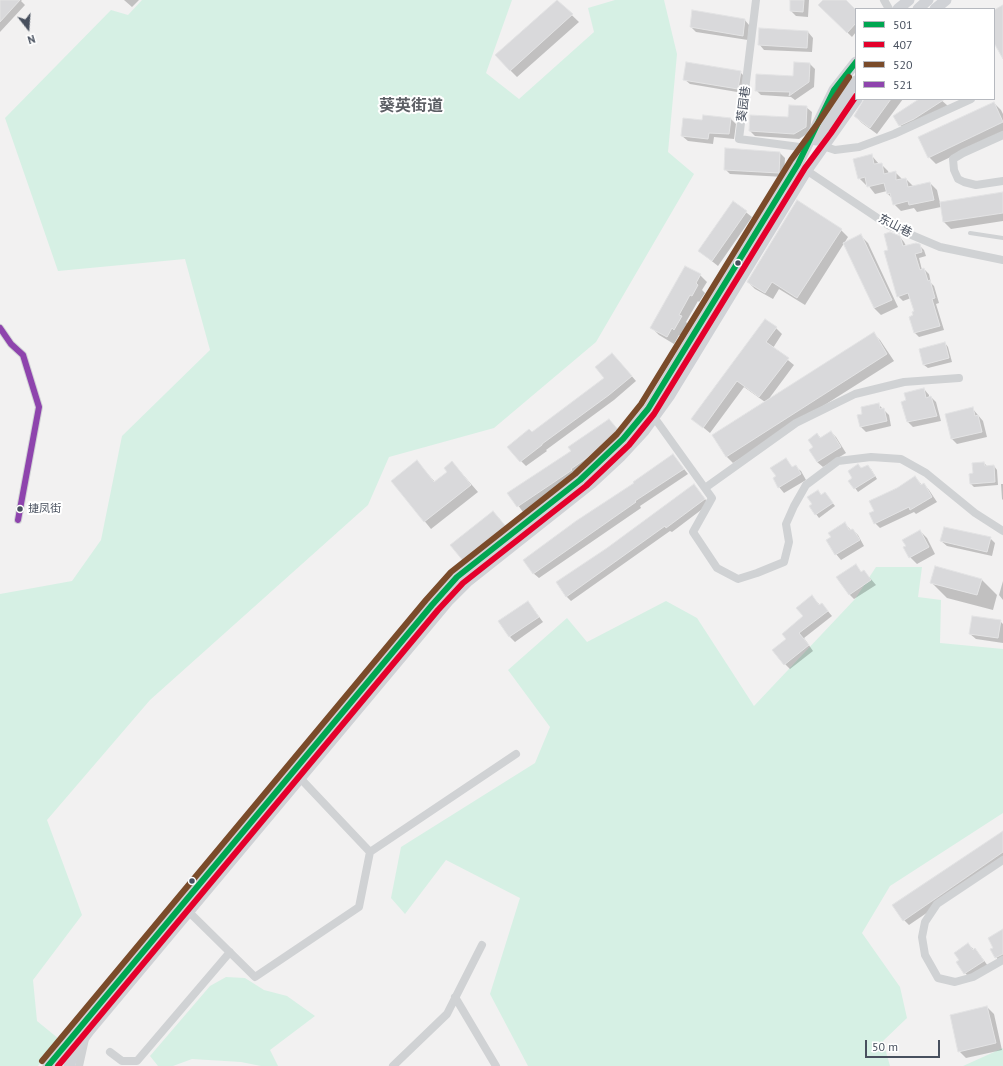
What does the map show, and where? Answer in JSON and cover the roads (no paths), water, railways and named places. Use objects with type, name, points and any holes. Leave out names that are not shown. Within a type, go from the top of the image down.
[{"type":"main road","points":[[899,8],[909,0]]},
{"type":"main road","points":[[919,8],[928,0]]},
{"type":"main road","points":[[936,8],[946,0]]},
{"type":"main road","points":[[803,167],[807,148],[834,90],[855,63]]},
{"type":"main road","points":[[69,1066],[76,1050],[85,1036],[449,600],[467,582],[592,483],[620,457],[644,431],[651,413],[803,167],[825,128],[853,85]]},
{"type":"main road","points":[[803,167],[824,146],[856,100]]},
{"type":"main road","points":[[48,1066],[432,605],[457,577],[580,480],[651,413]]},
{"type":"street","name":"葵园巷","points":[[756,0],[739,139],[807,148]]},
{"type":"street","points":[[824,146],[834,150],[859,147],[894,134],[969,100]]},
{"type":"street","points":[[1003,135],[962,153],[953,159],[954,170],[958,179],[964,182],[976,185],[1003,181]]},
{"type":"street","name":"东山巷","points":[[803,167],[888,225],[940,246],[1003,260]]},
{"type":"street","points":[[0,328],[12,344],[23,355],[39,407],[18,520]]},
{"type":"street","points":[[705,488],[796,423],[855,394],[904,382],[959,378]]},
{"type":"street","points":[[651,413],[712,498],[693,532],[717,568],[738,579],[784,562],[789,542],[786,524],[802,492],[806,485],[838,461],[871,457],[901,459],[926,473],[975,513],[1003,532]]},
{"type":"street","points":[[189,912],[255,977],[360,907],[370,852],[516,754]]},
{"type":"street","points":[[300,778],[370,852]]},
{"type":"street","points":[[1003,860],[937,904],[925,922],[922,937],[925,955],[938,978],[955,982],[973,977],[1003,960]]},
{"type":"street","points":[[393,1066],[447,1014],[482,945]]},
{"type":"street","points":[[110,1052],[122,1061],[137,1061],[230,952]]},
{"type":"street","points":[[455,997],[496,1066]]},
{"type":"street","points":[[79,1066],[85,1036]]},
{"type":"lane","points":[[970,233],[1003,238]]},
{"type":"place","name":"捷凤街","points":[[20,509]]},
{"type":"district","name":"葵英街道","points":[[411,106]]}]
